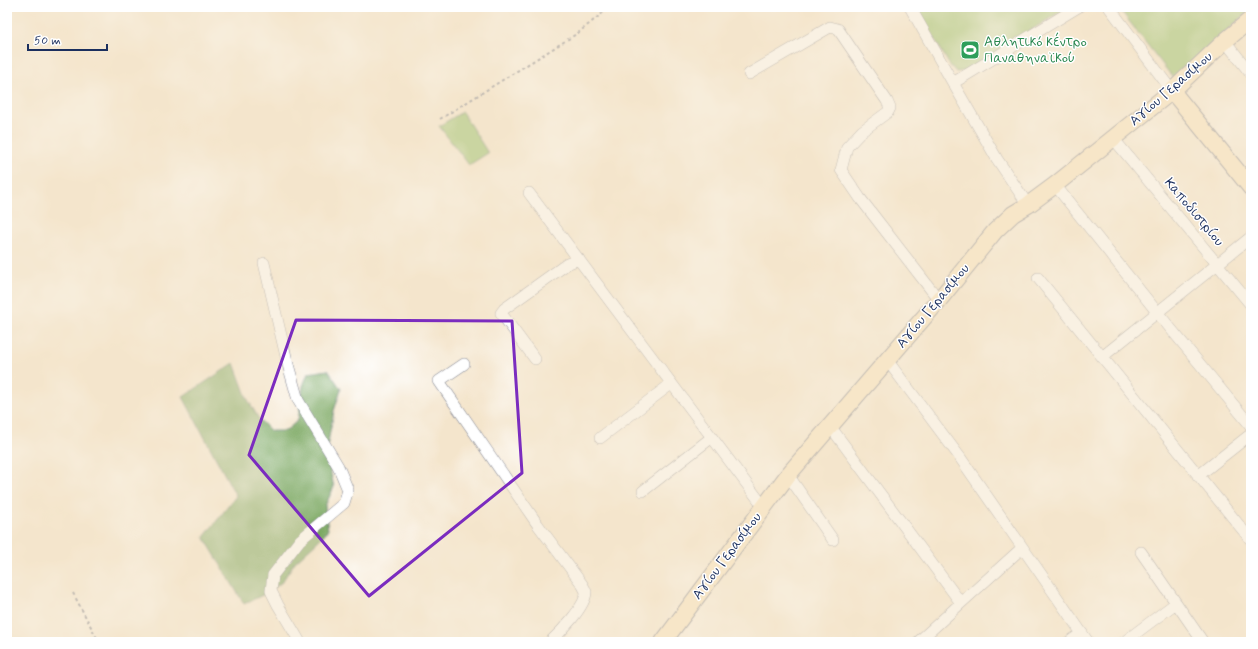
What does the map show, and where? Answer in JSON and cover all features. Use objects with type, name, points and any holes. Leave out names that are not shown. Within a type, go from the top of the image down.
[{"type":"street","points":[[910,7],[997,159],[1028,205]]},
{"type":"street","points":[[953,83],[1078,7]]},
{"type":"street","points":[[1109,7],[1172,91],[1251,188]]},
{"type":"street","name":"Αγίου Γερασίμου","points":[[663,642],[788,475],[939,300],[995,232],[1013,214],[1055,185],[1172,91],[1251,18]]},
{"type":"street","points":[[749,74],[830,27],[838,29],[887,101],[890,108],[888,112],[862,131],[847,147],[841,170],[860,198],[939,300]]},
{"type":"street","points":[[1225,41],[1251,74]]},
{"type":"street","name":"Καποδιστρίου","points":[[1113,138],[1251,305]]},
{"type":"street","points":[[1055,185],[1251,426]]},
{"type":"street","points":[[528,193],[764,507]]},
{"type":"street","points":[[1102,357],[1251,237]]},
{"type":"street","points":[[535,359],[501,314],[504,309],[567,264],[579,259]]},
{"type":"street","points":[[264,263],[287,361],[298,400],[338,466],[348,490],[344,503],[300,540],[273,575],[272,591],[278,605],[300,642]]},
{"type":"street","points":[[1038,278],[1251,540]]},
{"type":"street","points":[[887,360],[958,456],[1088,642]]},
{"type":"street","points":[[464,364],[439,381],[538,525],[582,584],[586,592],[584,600],[564,629],[550,642]]},
{"type":"street","points":[[600,438],[671,384]]},
{"type":"street","points":[[830,426],[961,603]]},
{"type":"street","points":[[1198,476],[1251,434]]},
{"type":"street","points":[[643,491],[711,438]]},
{"type":"street","points":[[788,475],[833,540]]},
{"type":"street","points":[[918,642],[1022,548]]},
{"type":"street","points":[[1140,552],[1203,642]]},
{"type":"street","points":[[1124,642],[1176,603]]},
{"type":"street","points":[[1069,642],[1082,633]]},
{"type":"path","points":[[440,119],[578,33],[610,7]]},
{"type":"path","points":[[72,593],[99,642]]},
{"type":"highlighted area","points":[[296,320],[512,321],[522,473],[369,596],[249,455]]},
{"type":"green space","name":"Αθλητικό κέντρο Παναθηναϊκού","points":[[917,7],[1068,7],[966,71],[956,72],[949,64]]},
{"type":"green space","name":"Αθλητικό κέντρο Παναθηναϊκού","points":[[1118,7],[1251,7],[1251,9],[1174,79]]},
{"type":"green space","points":[[462,112],[488,153],[469,165],[439,126]]},
{"type":"green space","points":[[234,363],[247,398],[259,419],[271,431],[286,431],[298,420],[303,386],[308,373],[328,370],[341,389],[334,411],[325,458],[330,469],[334,487],[325,506],[328,530],[295,562],[282,582],[267,593],[244,604],[204,537],[236,496],[183,397]]},
{"type":"place","name":"Αθλητικό κέντρο Παναθηναϊκού","points":[[970,50]]}]
